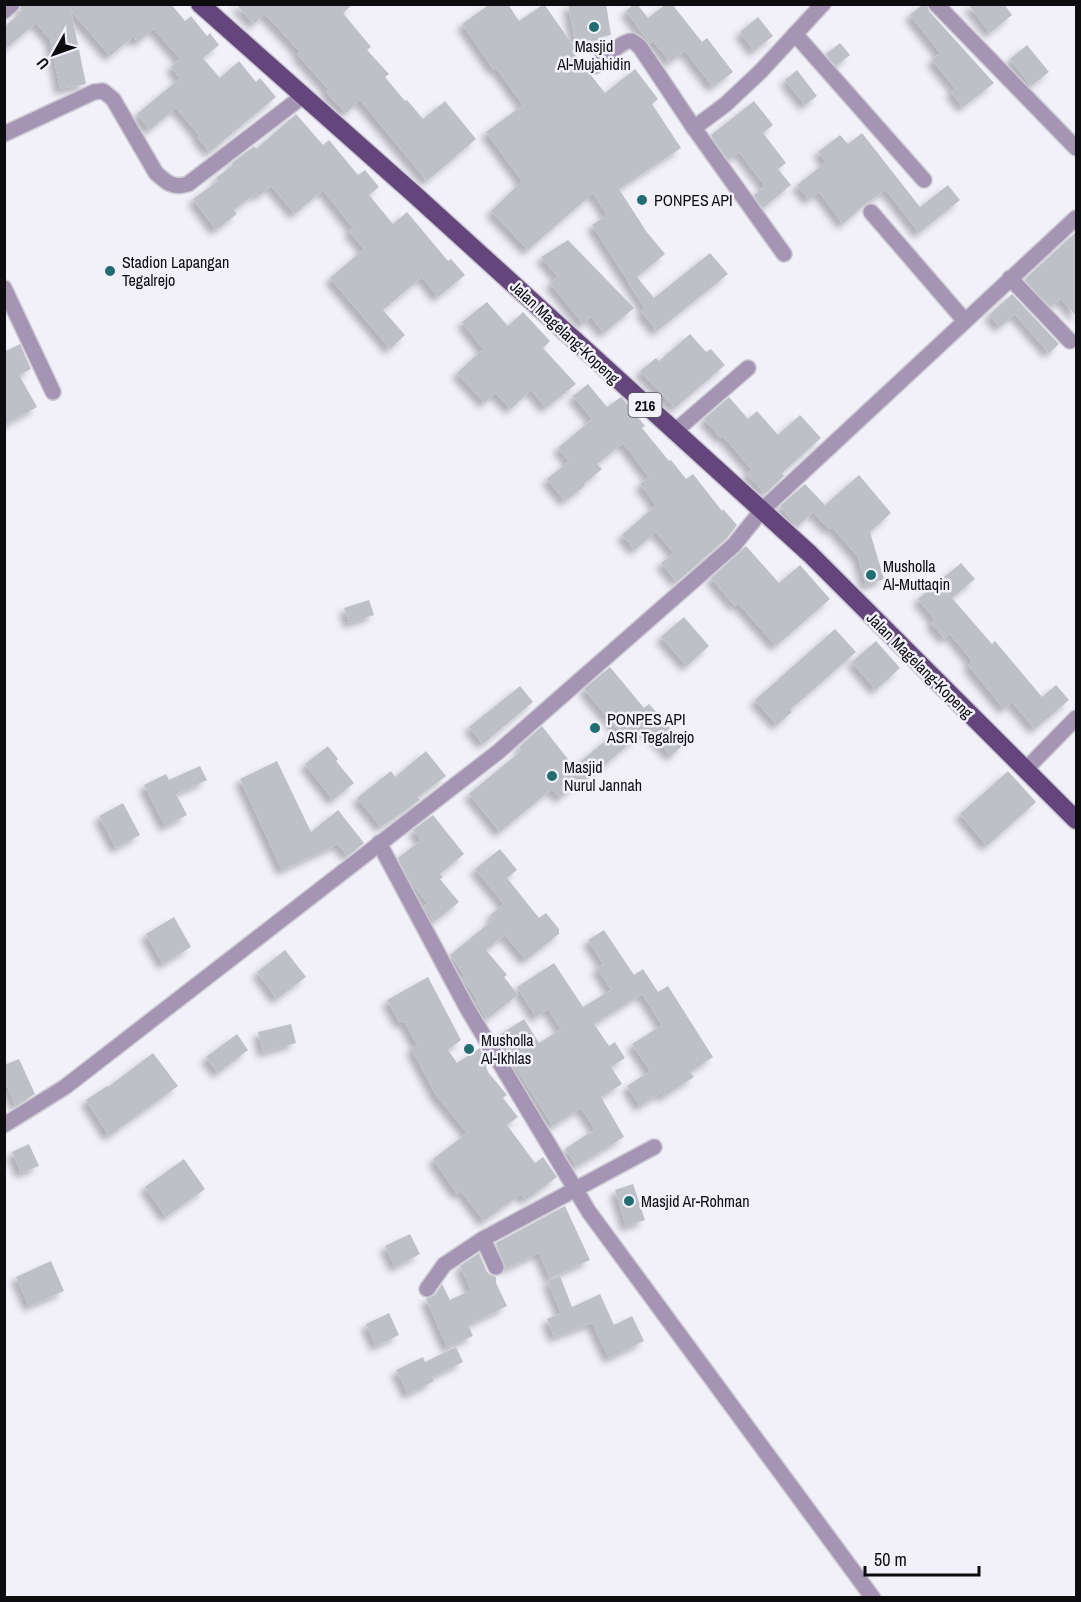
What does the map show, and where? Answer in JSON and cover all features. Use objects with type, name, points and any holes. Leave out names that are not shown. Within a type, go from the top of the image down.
[{"type":"main road","name":"Jalan Magelang-Kopeng","points":[[200,4],[414,194],[810,554],[1077,820]]},
{"type":"street","points":[[4,11],[12,4]]},
{"type":"street","points":[[694,128],[726,104],[761,71],[823,4]]},
{"type":"street","points":[[936,4],[1077,148]]},
{"type":"street","points":[[795,34],[924,180]]},
{"type":"street","points":[[595,66],[628,41],[633,41],[640,47],[694,128],[784,254]]},
{"type":"street","points":[[4,134],[94,92],[103,91],[113,99],[156,172],[171,186],[177,187],[188,184],[303,96]]},
{"type":"street","points":[[871,212],[965,321]]},
{"type":"street","points":[[4,1125],[65,1087],[506,744],[734,545],[762,510],[1077,218]]},
{"type":"street","points":[[1010,278],[1070,341]]},
{"type":"street","points":[[4,288],[53,392]]},
{"type":"street","points":[[674,432],[748,368]]},
{"type":"street","points":[[1025,770],[1077,718]]},
{"type":"street","points":[[379,843],[467,1008],[589,1212],[873,1598]]},
{"type":"street","points":[[428,1289],[444,1266],[483,1239],[654,1147]]},
{"type":"street","points":[[483,1239],[496,1267]]},
{"type":"building","points":[[21,4],[171,4],[185,21],[191,16],[207,36],[210,33],[219,45],[203,58],[220,78],[239,61],[256,82],[260,78],[276,97],[210,152],[176,108],[150,130],[137,114],[180,78],[171,67],[180,59],[154,29],[138,42],[133,37],[110,56],[71,11],[86,84],[60,89],[50,39],[36,23],[4,50],[4,27],[23,11],[20,9]]},
{"type":"building","points":[[236,4],[353,4],[343,13],[371,47],[367,50],[389,74],[385,77],[405,101],[407,100],[423,119],[445,101],[476,139],[427,181],[360,100],[346,113],[326,92],[329,90],[297,54],[300,52],[265,14],[254,24]]},
{"type":"building","points":[[490,4],[508,4],[519,21],[544,4],[575,48],[572,51],[605,93],[635,69],[658,99],[652,104],[681,148],[619,189],[646,231],[665,254],[637,277],[654,298],[710,253],[728,274],[657,331],[641,311],[645,308],[592,225],[607,215],[593,193],[528,250],[491,211],[522,181],[486,132],[523,105],[496,68],[494,70],[462,24]]},
{"type":"building","points":[[568,4],[606,4],[611,35],[575,41]]},
{"type":"building","points":[[637,4],[648,18],[666,4],[672,4],[702,42],[707,38],[733,72],[713,87],[685,51],[670,62],[653,41],[650,44],[626,11]]},
{"type":"building","points":[[923,4],[927,4],[929,11],[994,83],[963,107],[951,92],[955,88],[932,60],[940,53],[910,15]]},
{"type":"building","points":[[968,4],[1004,4],[1012,15],[990,33]]},
{"type":"building","points":[[758,17],[773,36],[754,51],[740,32]]},
{"type":"building","points":[[840,43],[850,55],[836,66],[826,54]]},
{"type":"building","points":[[1027,45],[1049,72],[1031,86],[1010,59]]},
{"type":"building","points":[[797,70],[817,96],[805,105],[785,80]]},
{"type":"building","points":[[754,101],[773,125],[763,133],[786,163],[778,169],[791,185],[763,208],[754,195],[765,186],[739,152],[729,160],[711,135]]},
{"type":"building","points":[[296,114],[323,145],[329,140],[358,175],[365,170],[379,187],[369,195],[393,224],[407,212],[448,261],[451,259],[465,275],[438,297],[422,277],[383,310],[405,335],[390,349],[330,278],[364,249],[349,231],[353,228],[323,190],[295,214],[271,186],[259,196],[256,193],[234,210],[237,214],[216,230],[193,199],[218,181],[216,178],[233,165],[232,163],[254,146],[256,149]]},
{"type":"building","points":[[862,133],[920,207],[948,185],[960,200],[919,233],[886,190],[865,204],[843,224],[819,192],[809,200],[797,185],[826,162],[818,152],[840,135],[848,144]]},
{"type":"building","points":[[1077,231],[1077,317],[1061,299],[1051,307],[1025,279]]},
{"type":"building","points":[[568,240],[634,308],[604,333],[591,317],[583,324],[550,283],[558,277],[541,257]]},
{"type":"building","points":[[1012,294],[1059,344],[1049,353],[1015,314],[1000,327],[989,315]]},
{"type":"building","points":[[487,302],[508,326],[523,312],[550,341],[543,348],[576,384],[546,408],[531,390],[511,409],[495,393],[485,403],[457,373],[483,349],[462,322]]},
{"type":"building","points":[[690,334],[706,352],[711,349],[725,365],[675,408],[640,371],[656,358],[659,361]]},
{"type":"building","points":[[20,344],[31,369],[19,375],[37,407],[4,425],[4,352]]},
{"type":"building","points":[[588,384],[607,407],[621,397],[669,461],[671,460],[686,479],[693,474],[722,511],[723,509],[737,525],[727,538],[677,582],[661,563],[674,553],[656,532],[635,550],[622,535],[656,505],[640,484],[649,477],[623,443],[597,464],[602,469],[584,484],[585,486],[565,501],[547,479],[569,461],[558,448],[592,419],[573,396]]},
{"type":"building","points":[[729,397],[748,419],[757,411],[778,435],[800,415],[821,438],[782,473],[784,476],[765,494],[747,474],[752,470],[723,436],[721,438],[704,419]]},
{"type":"building","points":[[859,475],[891,513],[870,532],[884,579],[866,585],[858,557],[832,527],[829,529],[813,512],[797,527],[780,506],[805,484],[825,505]]},
{"type":"building","points":[[746,546],[779,583],[800,565],[830,599],[776,646],[738,603],[735,606],[711,578]]},
{"type":"building","points":[[961,563],[975,579],[952,598],[992,644],[995,641],[1042,697],[1056,685],[1069,700],[1035,729],[1012,702],[1004,709],[968,665],[972,661],[950,634],[945,639],[931,623],[935,620],[918,599]]},
{"type":"building","points":[[369,600],[374,615],[349,623],[344,608]]},
{"type":"building","points":[[684,617],[709,646],[687,666],[661,637]]},
{"type":"building","points":[[835,629],[856,652],[790,710],[792,712],[777,725],[755,700]]},
{"type":"building","points":[[876,641],[900,668],[876,690],[852,662]]},
{"type":"building","points":[[610,667],[644,708],[649,704],[684,744],[671,756],[647,729],[588,779],[586,777],[560,798],[552,789],[500,832],[469,794],[522,750],[519,747],[542,726],[574,767],[618,730],[584,689]]},
{"type":"building","points":[[520,686],[533,702],[483,744],[469,727]]},
{"type":"building","points":[[328,746],[338,759],[336,761],[354,783],[333,800],[305,764]]},
{"type":"building","points":[[426,751],[446,776],[418,797],[420,800],[381,827],[357,798],[391,771],[395,777]]},
{"type":"building","points":[[277,761],[311,832],[338,810],[364,843],[348,856],[338,844],[282,870],[240,779]]},
{"type":"building","points":[[200,766],[207,780],[176,794],[187,815],[165,826],[144,785],[166,774],[169,780]]},
{"type":"building","points":[[1008,771],[1036,802],[987,846],[960,814]]},
{"type":"building","points":[[123,803],[140,835],[116,848],[99,816]]},
{"type":"building","points":[[433,815],[464,854],[440,874],[443,877],[440,879],[459,902],[434,922],[424,906],[427,903],[413,885],[398,858],[421,840],[413,830]]},
{"type":"building","points":[[500,849],[517,870],[507,878],[539,918],[546,913],[559,929],[559,934],[526,960],[505,935],[486,950],[507,975],[504,977],[518,995],[487,1019],[462,978],[465,976],[450,955],[494,919],[490,915],[504,904],[475,869]]},
{"type":"building","points":[[174,917],[191,947],[163,964],[146,934]]},
{"type":"building","points":[[604,930],[634,975],[643,969],[658,992],[668,986],[713,1057],[690,1072],[694,1077],[663,1097],[661,1093],[640,1106],[627,1086],[650,1071],[632,1044],[662,1025],[642,994],[594,1024],[609,1046],[615,1042],[625,1058],[611,1067],[622,1084],[601,1097],[624,1137],[577,1166],[565,1149],[595,1129],[581,1108],[553,1126],[509,1058],[512,1057],[498,1036],[524,1019],[539,1043],[561,1029],[548,1009],[536,1017],[517,987],[554,963],[583,1007],[611,990],[597,968],[603,964],[588,940]]},
{"type":"building","points":[[285,950],[306,977],[277,999],[257,972]]},
{"type":"building","points":[[428,977],[461,1040],[448,1050],[457,1063],[480,1048],[488,1072],[507,1095],[503,1098],[518,1117],[507,1125],[535,1163],[543,1157],[557,1177],[526,1200],[521,1194],[484,1221],[461,1191],[457,1194],[433,1159],[467,1133],[436,1095],[411,1048],[417,1045],[404,1021],[400,1023],[387,1000]]},
{"type":"building","points":[[291,1024],[296,1043],[263,1052],[258,1032]]},
{"type":"building","points":[[237,1034],[248,1050],[218,1073],[206,1057]]},
{"type":"building","points":[[153,1053],[178,1086],[109,1136],[86,1100],[108,1087]]},
{"type":"building","points":[[19,1059],[35,1094],[16,1106],[4,1079],[4,1065]]},
{"type":"building","points":[[29,1144],[39,1166],[21,1173],[12,1152]]},
{"type":"building","points":[[184,1159],[205,1189],[166,1217],[145,1187]]},
{"type":"building","points":[[633,1184],[645,1220],[626,1226],[615,1190]]},
{"type":"building","points":[[565,1206],[590,1260],[550,1278],[539,1253],[505,1269],[496,1243]]},
{"type":"building","points":[[410,1234],[420,1254],[395,1267],[385,1246]]},
{"type":"building","points":[[479,1253],[487,1272],[496,1277],[496,1283],[507,1306],[468,1325],[473,1336],[447,1347],[426,1299],[435,1295],[442,1284],[450,1300],[471,1290],[460,1266]]},
{"type":"building","points":[[51,1261],[64,1291],[29,1306],[16,1277]]},
{"type":"building","points":[[560,1276],[572,1307],[600,1294],[614,1325],[632,1316],[644,1341],[609,1358],[592,1323],[554,1337],[547,1319],[561,1313],[548,1281]]},
{"type":"building","points":[[389,1313],[399,1335],[376,1346],[366,1324]]},
{"type":"building","points":[[456,1347],[463,1362],[432,1377],[434,1381],[408,1394],[396,1370],[423,1357],[425,1362]]},
{"type":"place","name":"Masjid Al-Mujahidin","points":[[594,27]]},
{"type":"place","name":"PONPES API","points":[[642,200]]},
{"type":"place","name":"Stadion Lapangan Tegalrejo","points":[[110,271]]},
{"type":"place","name":"Musholla Al-Muttaqin","points":[[871,575]]},
{"type":"place","name":"PONPES API ASRI Tegalrejo","points":[[595,728]]},
{"type":"place","name":"Masjid Nurul Jannah","points":[[552,776]]},
{"type":"place","name":"Musholla Al-Ikhlas","points":[[469,1049]]},
{"type":"place","name":"Masjid Ar-Rohman","points":[[629,1201]]}]
